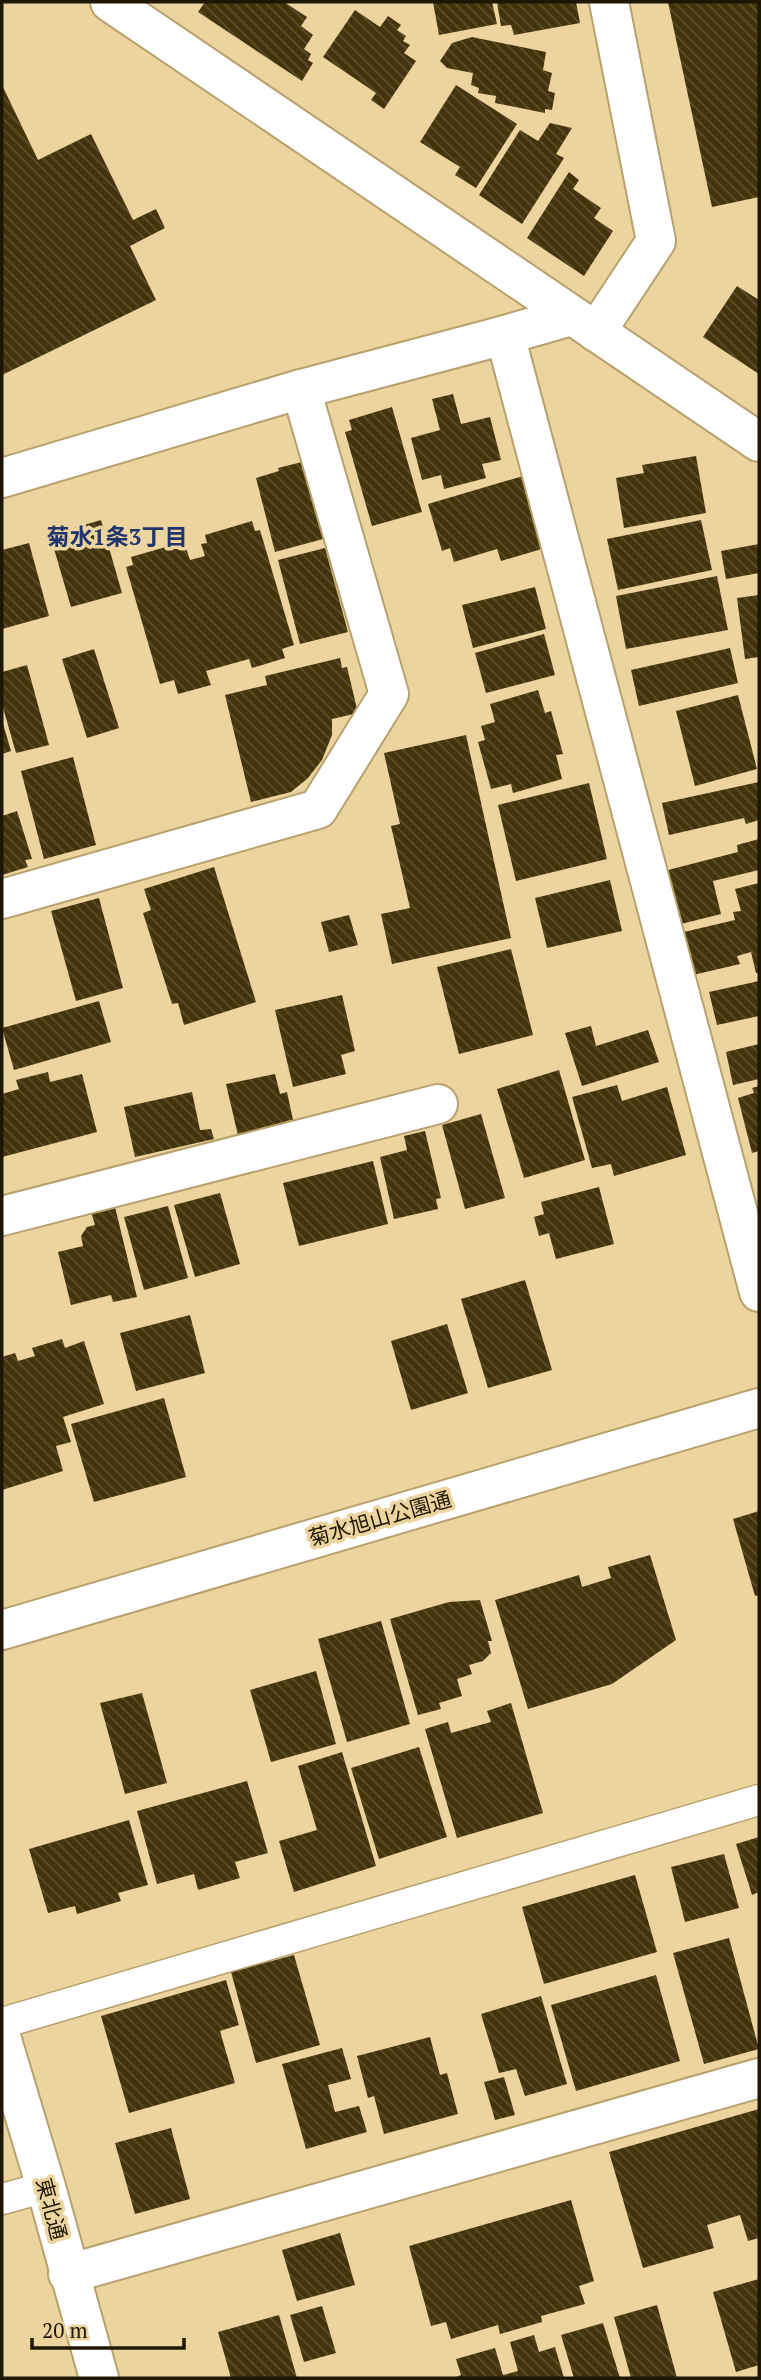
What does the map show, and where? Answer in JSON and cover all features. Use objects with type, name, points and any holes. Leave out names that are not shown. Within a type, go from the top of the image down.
[{"type":"street","points":[[110,2],[759,442]]},
{"type":"street","points":[[2,478],[301,389],[505,335],[584,324],[656,241],[609,2]]},
{"type":"street","points":[[505,335],[759,1292]]},
{"type":"street","points":[[2,900],[318,809],[389,694],[301,389]]},
{"type":"street","points":[[2,1216],[438,1104]]},
{"type":"street","name":"菊水旭山公園通","points":[[2,1630],[759,1408]]},
{"type":"street","name":"東北通","points":[[2,2040],[99,2378]]},
{"type":"street","points":[[68,2274],[759,2078]]},
{"type":"lane","points":[[2,2023],[759,1800]]},
{"type":"lane","points":[[2,2199],[46,2187]]},
{"type":"building","points":[[205,2],[284,2],[307,17],[301,26],[313,35],[304,49],[311,54],[308,60],[313,63],[302,81],[198,12]]},
{"type":"building","points":[[433,2],[492,2],[497,24],[439,35]]},
{"type":"building","points":[[497,2],[576,2],[580,23],[514,35],[511,25],[501,26]]},
{"type":"building","points":[[668,2],[759,2],[759,197],[712,207]]},
{"type":"building","points":[[355,10],[380,27],[388,16],[401,25],[397,30],[406,36],[403,41],[410,45],[404,53],[416,61],[384,109],[371,100],[376,93],[323,57]]},
{"type":"building","points":[[472,37],[546,52],[543,70],[552,73],[548,91],[555,93],[552,110],[545,109],[545,113],[495,103],[496,96],[478,93],[479,88],[471,85],[473,73],[447,68],[440,61],[452,43]]},
{"type":"building","points":[[2,85],[38,160],[91,134],[133,220],[156,209],[165,228],[130,246],[156,300],[2,375]]},
{"type":"building","points":[[456,85],[517,124],[476,188],[455,175],[460,167],[420,142]]},
{"type":"building","points":[[550,123],[572,128],[556,154],[564,158],[522,224],[479,195],[520,130],[538,141]]},
{"type":"building","points":[[569,172],[579,180],[573,189],[601,208],[594,218],[613,231],[584,276],[527,238]]},
{"type":"building","points":[[737,286],[759,300],[759,374],[703,337]]},
{"type":"building","points":[[453,394],[461,424],[490,417],[501,460],[482,464],[486,478],[444,489],[441,475],[422,480],[411,438],[440,430],[432,399]]},
{"type":"building","points":[[392,407],[422,512],[372,526],[345,432],[352,430],[349,420]]},
{"type":"building","points":[[696,456],[706,513],[624,528],[616,478],[644,473],[642,465]]},
{"type":"building","points":[[302,462],[323,539],[275,552],[256,478],[279,471],[278,468]]},
{"type":"building","points":[[523,476],[545,548],[501,561],[497,549],[454,562],[450,548],[442,551],[428,504]]},
{"type":"building","points":[[101,520],[122,593],[71,607],[50,535]]},
{"type":"building","points":[[701,520],[712,570],[618,590],[607,539]]},
{"type":"building","points":[[252,521],[255,531],[260,530],[294,645],[282,649],[285,658],[252,668],[249,659],[206,671],[211,685],[178,694],[174,680],[160,684],[126,567],[133,565],[131,557],[176,544],[178,550],[186,548],[190,560],[205,556],[201,544],[207,543],[205,535]]},
{"type":"building","points":[[29,543],[49,616],[2,629],[2,550]]},
{"type":"building","points":[[759,544],[759,573],[726,579],[721,551]]},
{"type":"building","points":[[325,548],[348,632],[300,644],[278,560]]},
{"type":"building","points":[[717,576],[728,630],[626,649],[616,596]]},
{"type":"building","points":[[535,587],[546,629],[473,648],[462,605]]},
{"type":"building","points":[[759,595],[759,657],[745,659],[737,598]]},
{"type":"building","points":[[544,634],[555,675],[486,693],[475,653]]},
{"type":"building","points":[[730,648],[738,683],[639,706],[631,670]]},
{"type":"building","points":[[94,649],[119,728],[87,738],[62,659]]},
{"type":"building","points":[[340,658],[342,668],[347,667],[358,713],[332,719],[332,735],[322,760],[308,778],[291,792],[251,802],[225,695],[267,685],[265,676]]},
{"type":"building","points":[[27,665],[49,745],[16,753],[2,704],[2,672]]},
{"type":"building","points":[[538,690],[545,713],[551,711],[563,754],[556,755],[562,779],[513,793],[511,784],[491,789],[478,742],[485,740],[481,726],[495,722],[490,704]]},
{"type":"building","points":[[738,695],[757,769],[695,786],[676,711]]},
{"type":"building","points":[[2,720],[11,751],[2,754]]},
{"type":"building","points":[[466,735],[511,938],[392,964],[381,914],[410,908],[391,826],[400,824],[384,753]]},
{"type":"building","points":[[73,757],[96,845],[44,859],[21,771]]},
{"type":"building","points":[[759,782],[759,820],[746,824],[744,818],[669,835],[662,803]]},
{"type":"building","points":[[589,783],[607,859],[516,881],[498,805]]},
{"type":"building","points":[[17,811],[32,859],[25,860],[28,867],[2,875],[2,816]]},
{"type":"building","points":[[759,839],[759,870],[713,881],[721,914],[681,924],[668,870],[738,852],[737,845]]},
{"type":"building","points":[[214,867],[256,1002],[184,1025],[178,1003],[172,1004],[143,913],[151,910],[144,889]]},
{"type":"building","points":[[610,880],[622,931],[547,948],[535,898]]},
{"type":"building","points":[[759,883],[759,973],[756,973],[751,952],[737,956],[740,964],[693,975],[684,932],[735,920],[733,912],[741,911],[735,889]]},
{"type":"building","points":[[99,898],[123,988],[76,1001],[51,911]]},
{"type":"building","points":[[349,915],[358,945],[329,952],[321,922]]},
{"type":"building","points":[[511,949],[533,1035],[459,1054],[437,967]]},
{"type":"building","points":[[759,981],[759,1016],[717,1025],[709,992]]},
{"type":"building","points":[[342,995],[355,1051],[341,1055],[346,1074],[293,1087],[275,1010]]},
{"type":"building","points":[[99,1001],[111,1042],[14,1070],[2,1028]]},
{"type":"building","points":[[591,1026],[596,1046],[648,1030],[659,1062],[582,1086],[565,1033]]},
{"type":"building","points":[[759,1044],[759,1079],[733,1085],[726,1052]]},
{"type":"building","points":[[559,1070],[585,1160],[524,1178],[497,1089]]},
{"type":"building","points":[[48,1072],[50,1082],[82,1074],[97,1132],[2,1157],[2,1094],[19,1089],[16,1080]]},
{"type":"building","points":[[275,1074],[280,1094],[287,1092],[293,1120],[286,1121],[289,1133],[240,1144],[226,1084]]},
{"type":"building","points":[[617,1085],[622,1101],[667,1087],[686,1155],[614,1176],[611,1164],[592,1168],[572,1097]]},
{"type":"building","points":[[759,1086],[759,1151],[752,1153],[738,1098],[754,1093],[752,1088]]},
{"type":"building","points":[[192,1092],[200,1130],[211,1129],[214,1139],[135,1157],[124,1107]]},
{"type":"building","points":[[481,1114],[505,1198],[465,1209],[442,1125]]},
{"type":"building","points":[[425,1131],[441,1198],[436,1199],[438,1209],[394,1219],[380,1157],[407,1150],[404,1136]]},
{"type":"building","points":[[373,1161],[388,1224],[299,1246],[283,1183]]},
{"type":"building","points":[[599,1187],[614,1244],[556,1259],[549,1233],[539,1236],[534,1217],[544,1214],[541,1202]]},
{"type":"building","points":[[220,1193],[240,1264],[195,1277],[174,1205]]},
{"type":"building","points":[[114,1203],[137,1297],[113,1302],[111,1295],[71,1305],[58,1252],[83,1246],[81,1236],[87,1227],[95,1225],[90,1209]]},
{"type":"building","points":[[168,1206],[188,1278],[144,1290],[124,1217]]},
{"type":"building","points":[[525,1280],[552,1370],[488,1388],[461,1299]]},
{"type":"building","points":[[190,1315],[205,1373],[136,1391],[120,1333]]},
{"type":"building","points":[[447,1324],[468,1393],[411,1410],[391,1341]]},
{"type":"building","points":[[62,1339],[65,1348],[84,1341],[104,1404],[63,1417],[71,1442],[56,1446],[63,1471],[2,1490],[2,1357],[15,1353],[18,1361],[35,1356],[32,1348]]},
{"type":"building","points":[[164,1398],[186,1477],[94,1502],[71,1424]]},
{"type":"building","points":[[759,1511],[759,1595],[755,1596],[733,1519]]},
{"type":"building","points":[[650,1555],[676,1640],[612,1684],[528,1709],[495,1600],[579,1575],[582,1587],[611,1578],[608,1567]]},
{"type":"building","points":[[480,1600],[492,1641],[488,1641],[491,1653],[483,1661],[469,1665],[472,1674],[457,1679],[462,1696],[439,1703],[441,1709],[418,1715],[390,1619],[449,1602]]},
{"type":"building","points":[[381,1621],[410,1724],[347,1742],[318,1639]]},
{"type":"building","points":[[316,1671],[336,1744],[271,1762],[250,1690]]},
{"type":"building","points":[[142,1693],[167,1783],[125,1794],[100,1703]]},
{"type":"building","points":[[511,1703],[543,1813],[457,1838],[425,1729],[448,1722],[451,1733],[491,1722],[487,1711]]},
{"type":"building","points":[[419,1747],[447,1837],[379,1859],[351,1768]]},
{"type":"building","points":[[342,1752],[376,1866],[294,1892],[279,1841],[317,1830],[298,1766]]},
{"type":"building","points":[[247,1781],[268,1853],[235,1862],[240,1878],[198,1890],[194,1874],[157,1884],[137,1811]]},
{"type":"building","points":[[129,1820],[148,1885],[118,1893],[121,1901],[77,1914],[75,1906],[48,1913],[29,1849]]},
{"type":"building","points":[[759,1837],[759,1892],[752,1895],[736,1844]]},
{"type":"building","points":[[724,1854],[739,1908],[685,1922],[671,1867]]},
{"type":"building","points":[[635,1875],[657,1952],[544,1984],[522,1907]]},
{"type":"building","points":[[729,1938],[759,2049],[704,2064],[673,1953]]},
{"type":"building","points":[[294,1955],[320,2045],[256,2063],[231,1972]]},
{"type":"building","points":[[656,1975],[680,2061],[576,2091],[551,2005]]},
{"type":"building","points":[[226,1980],[239,2025],[220,2031],[235,2083],[129,2113],[101,2016]]},
{"type":"building","points":[[541,1996],[567,2084],[525,2096],[516,2069],[499,2073],[481,2014]]},
{"type":"building","points":[[430,2037],[440,2075],[447,2073],[458,2114],[384,2134],[374,2096],[368,2098],[357,2056]]},
{"type":"building","points":[[342,2048],[351,2079],[328,2085],[335,2112],[359,2106],[367,2132],[306,2149],[282,2064]]},
{"type":"building","points":[[504,2077],[515,2115],[495,2120],[484,2082]]},
{"type":"building","points":[[759,2109],[759,2238],[748,2241],[740,2215],[707,2225],[714,2248],[643,2268],[609,2152]]},
{"type":"building","points":[[171,2128],[190,2199],[135,2214],[115,2143]]},
{"type":"building","points":[[571,2200],[594,2281],[579,2286],[585,2304],[541,2316],[542,2322],[500,2334],[498,2325],[451,2339],[446,2322],[431,2326],[409,2246]]},
{"type":"building","points":[[340,2233],[355,2285],[297,2301],[282,2250]]},
{"type":"building","points":[[759,2279],[759,2365],[736,2372],[713,2292]]},
{"type":"building","points":[[657,2305],[677,2378],[631,2378],[614,2317]]},
{"type":"building","points":[[322,2306],[336,2353],[304,2362],[290,2315]]},
{"type":"building","points":[[279,2315],[297,2378],[231,2378],[218,2332]]},
{"type":"building","points":[[603,2323],[620,2378],[574,2378],[561,2335]]},
{"type":"building","points":[[534,2335],[539,2352],[555,2347],[564,2378],[454,2378],[461,2375],[456,2359],[495,2348],[503,2375],[518,2371],[510,2342]]},
{"type":"district","name":"菊水1条3丁目","points":[[117,537]]}]
